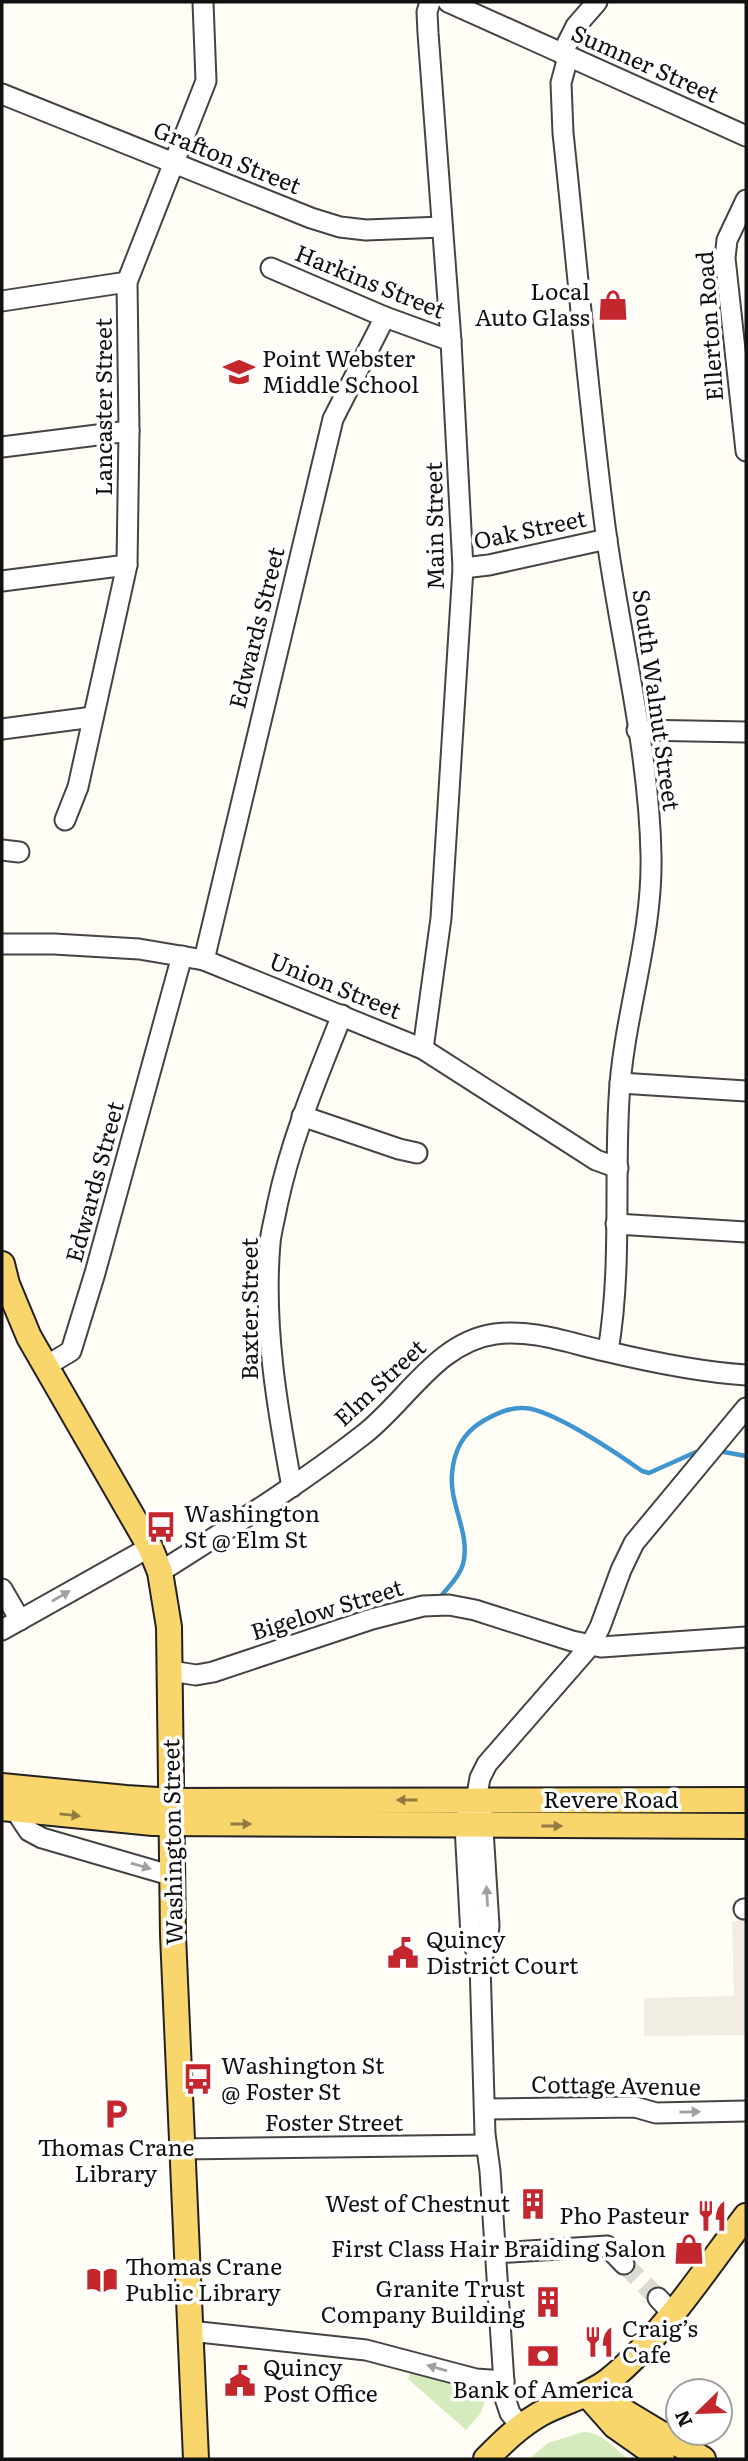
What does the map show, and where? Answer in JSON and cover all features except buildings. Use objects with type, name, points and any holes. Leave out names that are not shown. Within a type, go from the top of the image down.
[{"type":"main road","name":"Washington Street","points":[[3,1278],[25,1328],[150,1547],[160,1572],[168,1617],[171,1671],[173,1935],[196,2459]]},
{"type":"main road","points":[[2,1786],[126,1798],[173,1812]]},
{"type":"main road","name":"Revere Road","points":[[173,1812],[476,1800],[746,1800]]},
{"type":"main road","points":[[8,1809],[131,1822],[173,1812]]},
{"type":"main road","name":"Revere Road","points":[[173,1812],[474,1826],[746,1826]]},
{"type":"main road","points":[[486,2459],[521,2427],[551,2409],[588,2394],[622,2368],[665,2305],[746,2216]]},
{"type":"main road","points":[[588,2394],[615,2426],[662,2459]]},
{"type":"main road","points":[[588,2394],[615,2406],[703,2459]]},
{"type":"street","name":"Lancaster Street","points":[[65,820],[78,787],[127,565],[127,282],[206,81],[203,2]]},
{"type":"street","name":"Main Street","points":[[423,1049],[441,918],[463,568],[451,341],[428,33],[427,12],[430,2]]},
{"type":"street","name":"Sumner Street","points":[[448,2],[746,136]]},
{"type":"street","name":"South Walnut Street","points":[[597,2],[576,26],[565,55],[561,83],[562,123],[607,539],[638,730],[650,829],[651,887],[649,917],[620,1083],[617,1224],[608,1352]]},
{"type":"street","name":"Grafton Street","points":[[2,94],[311,218],[340,227],[366,230],[442,228]]},
{"type":"street","name":"Ellerton Road","points":[[746,200],[727,240],[725,258],[737,287],[746,439]]},
{"type":"street","name":"Harkins Street","points":[[271,268],[385,317],[451,341]]},
{"type":"street","points":[[2,301],[127,282]]},
{"type":"street","name":"Edwards Street","points":[[204,960],[333,419],[385,317]]},
{"type":"street","points":[[2,447],[129,431]]},
{"type":"street","name":"Oak Street","points":[[463,568],[607,539]]},
{"type":"street","points":[[2,581],[127,565]]},
{"type":"street","points":[[2,729],[93,717]]},
{"type":"street","points":[[638,730],[746,732]]},
{"type":"street","name":"Union Street","points":[[2,944],[128,948],[204,960],[423,1049],[596,1160],[618,1168]]},
{"type":"street","name":"Edwards Street","points":[[46,1366],[71,1351],[182,956]]},
{"type":"street","name":"Baxter Street","points":[[292,1487],[274,1387],[270,1329],[270,1242],[285,1168],[302,1116],[342,1015]]},
{"type":"street","points":[[620,1083],[746,1091]]},
{"type":"street","points":[[302,1116],[399,1150],[417,1153]]},
{"type":"street","points":[[617,1224],[746,1232]]},
{"type":"street","name":"Elm Street","points":[[160,1572],[292,1487],[379,1422],[444,1356],[477,1338],[519,1333],[543,1336],[672,1365],[746,1375]]},
{"type":"street","points":[[521,2427],[507,2406],[486,2145],[480,1963],[487,1944],[489,1926],[474,1826],[482,1813],[476,1800],[480,1778],[486,1764],[590,1646],[634,1543],[746,1408]]},
{"type":"street","points":[[2,1630],[150,1547]]},
{"type":"street","points":[[2,1589],[20,1620]]},
{"type":"street","name":"Bigelow Street","points":[[171,1671],[196,1675],[213,1672],[372,1619],[423,1606],[449,1605],[475,1610],[590,1646],[618,1647],[746,1637]]},
{"type":"street","points":[[8,1809],[29,1831],[42,1838],[173,1876]]},
{"type":"street","name":"Cottage Avenue","points":[[485,2109],[635,2107],[656,2113],[746,2111]]},
{"type":"street","name":"Foster Street","points":[[182,2149],[486,2145]]},
{"type":"street","points":[[495,2253],[607,2246],[624,2264]]},
{"type":"street","points":[[190,2332],[366,2350],[476,2379],[504,2381]]},
{"type":"green space","points":[[410,2372],[479,2392],[485,2402],[480,2414],[466,2430],[408,2379]]},
{"type":"green space","points":[[583,2432],[601,2437],[626,2457],[529,2459],[548,2443]]},
{"type":"shaded area","points":[[746,1920],[746,2035],[644,2036],[644,1998],[734,1996],[732,1921]]},
{"type":"waterway","points":[[442,1595],[459,1573],[465,1553],[452,1485],[455,1457],[465,1437],[488,1418],[513,1409],[536,1410],[567,1424],[649,1473],[696,1452]]},
{"type":"waterway","points":[[724,1452],[746,1456]]},
{"type":"tunnel","points":[[624,2264],[658,2298]]},
{"type":"place","name":"Local Auto Glass","points":[[613,305]]},
{"type":"place","name":"Point Webster Middle School","points":[[239,372]]},
{"type":"place","name":"Washington St @ Elm St","points":[[161,1527]]},
{"type":"place","name":"Quincy District Court","points":[[403,1953]]},
{"type":"place","name":"Washington St @ Foster St","points":[[198,2079]]},
{"type":"place","name":"Thomas Crane Library","points":[[116,2114]]},
{"type":"place","name":"West of Chestnut","points":[[533,2204]]},
{"type":"place","name":"Pho Pasteur","points":[[712,2216]]},
{"type":"place","name":"First Class Hair Braiding Salon","points":[[689,2249]]},
{"type":"place","name":"Thomas Crane Public Library","points":[[102,2280]]},
{"type":"place","name":"Granite Trust Company Building","points":[[548,2302]]},
{"type":"place","name":"Craig’s Cafe","points":[[599,2342]]},
{"type":"place","name":"Bank of America","points":[[543,2356]]},
{"type":"place","name":"Quincy Post Office","points":[[240,2381]]}]
